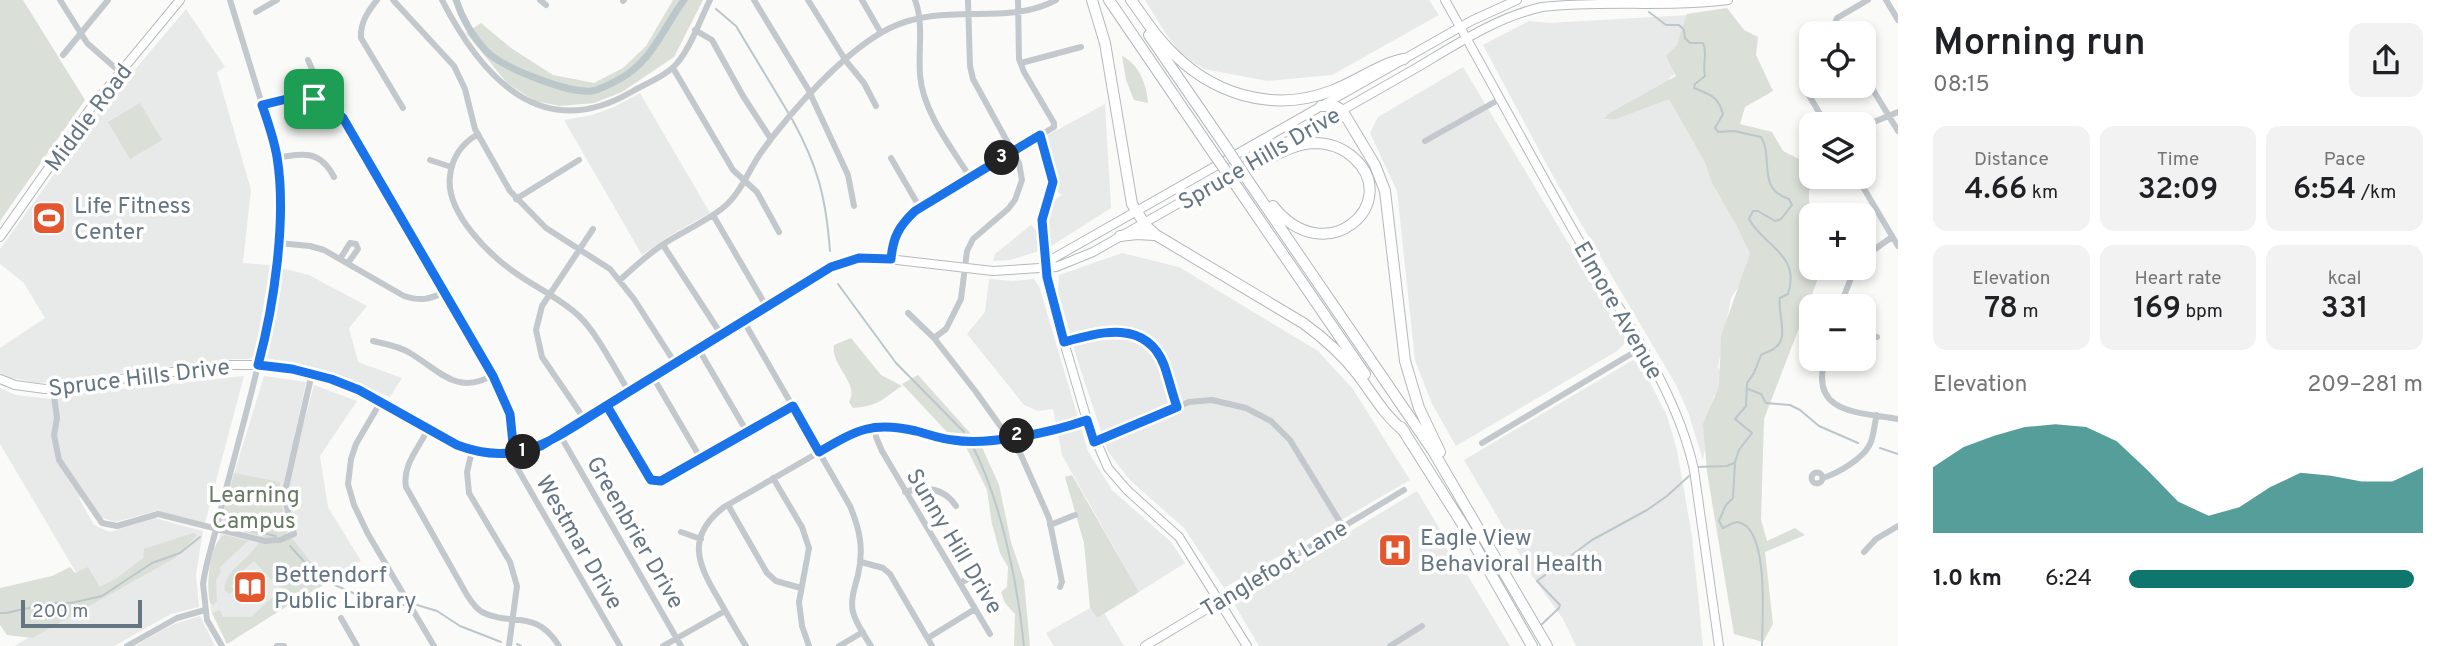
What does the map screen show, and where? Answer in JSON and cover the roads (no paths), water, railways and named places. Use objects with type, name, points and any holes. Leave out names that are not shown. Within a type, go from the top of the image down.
[{"type":"highway","points":[[1093,0],[1105,43],[1131,198],[1144,223],[1156,235],[1322,337],[1347,362],[1391,421],[1404,431]]},
{"type":"highway","points":[[1109,0],[1404,431],[1457,515],[1532,646]]},
{"type":"highway","points":[[1125,0],[1226,147],[1236,169],[1251,181],[1282,218],[1294,227],[1312,233],[1330,234],[1347,228],[1361,215],[1368,198],[1367,180],[1359,164],[1346,152],[1327,144],[1302,144],[1244,170],[1236,169]]},
{"type":"highway","points":[[1131,0],[1161,40],[1186,65],[1219,87],[1251,98],[1280,101],[1309,98],[1347,84],[1392,61],[1404,59]]},
{"type":"highway","points":[[1321,106],[1335,106],[1342,110],[1375,165],[1385,191],[1405,361],[1419,408],[1454,484]]},
{"type":"highway","points":[[1251,181],[1454,484],[1548,646]]},
{"type":"highway","points":[[1120,236],[1156,235]]},
{"type":"main road","name":"Middle Road","points":[[0,237],[79,124],[180,0]]},
{"type":"main road","name":"Elmore Avenue","points":[[1445,0],[1671,400],[1689,446],[1719,646]]},
{"type":"main road","name":"Spruce Hills Drive","points":[[1046,267],[1054,258],[1321,106],[1461,27],[1517,0]]},
{"type":"main road","name":"Spruce Hills Drive","points":[[0,379],[23,387],[53,389],[209,367],[258,365],[312,373],[354,388],[472,451],[514,454],[541,446],[560,435],[743,320],[845,261],[872,257],[993,271],[1070,263],[1468,38],[1519,14],[1562,4],[1679,4],[1728,0]]},
{"type":"main road","points":[[1046,267],[1064,342],[1094,442],[1119,482],[1179,537],[1247,646]]},
{"type":"main road","name":"Tanglefoot Lane","points":[[1145,646],[1220,601]]},
{"type":"street","points":[[60,0],[93,50],[120,72]]},
{"type":"street","points":[[63,55],[108,0]]},
{"type":"street","points":[[222,646],[207,620],[204,576],[258,365],[278,243],[280,191],[277,158],[230,0]]},
{"type":"street","points":[[256,12],[276,0]]},
{"type":"street","points":[[377,0],[366,14],[361,38],[403,108]]},
{"type":"street","points":[[393,0],[454,66],[465,89],[478,134],[500,178],[516,199],[546,228],[610,269],[676,363]]},
{"type":"street","points":[[442,0],[463,39],[491,74],[514,94],[546,108],[576,111],[603,106],[673,68],[682,57],[710,0]]},
{"type":"street","points":[[754,0],[810,94],[848,175],[854,205]]},
{"type":"street","points":[[808,0],[846,61],[864,83],[876,106]]},
{"type":"street","points":[[862,0],[881,33]]},
{"type":"street","points":[[915,0],[919,17],[919,69],[923,93],[935,119],[970,177]]},
{"type":"street","points":[[934,338],[946,329],[961,299],[967,251],[973,239],[1008,209],[1015,200],[1022,180],[1013,151],[973,79],[970,66],[968,0]]},
{"type":"street","points":[[891,259],[894,237],[899,228],[920,208],[1054,127],[1055,123],[1021,63],[1018,0]]},
{"type":"street","points":[[620,281],[663,245],[728,204],[771,139],[810,94],[871,39],[919,17],[1018,12],[1039,8],[1056,0]]},
{"type":"street","points":[[1836,21],[1868,0]]},
{"type":"street","points":[[1886,0],[1898,20]]},
{"type":"street","points":[[695,30],[712,40],[771,139]]},
{"type":"street","points":[[1021,63],[1081,47]]},
{"type":"street","points":[[262,105],[295,97],[314,99],[318,83],[308,60]]},
{"type":"street","points":[[673,68],[733,170],[757,192],[779,232]]},
{"type":"street","points":[[1876,94],[1898,131]]},
{"type":"street","name":"Westmar Drive","points":[[314,99],[343,118],[493,376],[510,414],[516,466],[620,646]]},
{"type":"street","points":[[1426,141],[1500,99]]},
{"type":"street","points":[[1876,120],[1898,112]]},
{"type":"street","points":[[478,134],[461,147],[451,167],[449,190],[452,201],[470,229],[515,273],[581,318],[629,392]]},
{"type":"street","points":[[1040,135],[1053,182],[1042,216],[1046,267]]},
{"type":"street","points":[[277,158],[297,154],[320,158],[327,163],[334,177]]},
{"type":"street","points":[[891,158],[920,208]]},
{"type":"street","points":[[430,160],[451,167]]},
{"type":"street","points":[[516,199],[579,160]]},
{"type":"street","points":[[1864,189],[1898,246]]},
{"type":"street","points":[[713,215],[766,306]]},
{"type":"street","points":[[585,420],[542,358],[538,344],[537,319],[593,229]]},
{"type":"street","points":[[1876,248],[1892,237]]},
{"type":"street","points":[[278,243],[311,246],[348,263],[404,296],[418,300],[433,298],[444,292]]},
{"type":"street","points":[[340,259],[350,243],[356,244],[358,249],[348,263]]},
{"type":"street","points":[[663,245],[721,334]]},
{"type":"street","points":[[908,313],[934,338],[1026,464],[1050,525],[1062,582],[1060,587]]},
{"type":"street","points":[[743,320],[850,506],[858,526],[861,536],[861,562],[852,608],[871,646]]},
{"type":"street","points":[[1064,342],[1109,332],[1128,333],[1139,337],[1154,348],[1160,357],[1177,407]]},
{"type":"street","points":[[373,341],[409,352],[450,380],[462,384],[481,383],[493,376]]},
{"type":"street","points":[[698,348],[747,432]]},
{"type":"street","points":[[1482,443],[1641,348]]},
{"type":"street","points":[[1822,371],[1822,386],[1826,397],[1833,404],[1849,410],[1898,419]]},
{"type":"street","points":[[53,389],[57,418],[54,435],[57,453],[62,467],[98,520],[107,526],[117,527],[158,514],[270,541],[294,534],[284,496],[312,373]]},
{"type":"street","points":[[653,377],[701,459]]},
{"type":"street","points":[[1094,442],[1200,400],[1246,408],[1271,421],[1290,440],[1343,527]]},
{"type":"street","points":[[380,403],[356,444],[349,466],[348,484],[354,505],[368,534],[434,646]]},
{"type":"street","points":[[607,406],[649,477],[656,481],[666,479],[793,406]]},
{"type":"street","points":[[1823,478],[1866,450],[1877,415]]},
{"type":"street","points":[[746,646],[701,567],[698,556],[704,527],[713,515],[727,505],[854,432],[876,427],[898,427],[953,440],[1045,433],[1087,420]]},
{"type":"street","name":"Sunny Hill Drive","points":[[876,427],[876,437],[882,452],[990,634]]},
{"type":"street","points":[[428,429],[405,473],[406,487],[475,606],[493,616],[514,618],[545,629],[559,646]]},
{"type":"street","name":"Greenbrier Drive","points":[[560,435],[681,646]]},
{"type":"street","points":[[472,451],[467,472],[469,493],[515,573],[517,586],[509,646]]},
{"type":"street","points":[[773,478],[802,527],[809,548],[801,588],[800,617],[809,646]]},
{"type":"street","points":[[905,492],[918,488],[940,491],[956,506]]},
{"type":"street","name":"Tanglefoot Lane","points":[[1220,601],[1404,490]]},
{"type":"street","points":[[727,505],[767,573],[776,581],[801,588]]},
{"type":"street","points":[[1050,525],[1075,515]]},
{"type":"street","points":[[1864,552],[1876,539],[1898,526]]},
{"type":"street","points":[[681,532],[701,539]]},
{"type":"street","points":[[861,562],[883,568],[890,574],[932,646]]},
{"type":"street","points":[[960,583],[974,576]]},
{"type":"street","points":[[928,638],[975,609]]},
{"type":"street","points":[[127,646],[177,618],[205,610]]},
{"type":"street","points":[[663,646],[725,611]]},
{"type":"street","points":[[341,618],[357,646]]},
{"type":"street","points":[[1390,646],[1423,626]]},
{"type":"street","points":[[839,646],[863,632]]},
{"type":"street","points":[[277,646],[284,646]]},
{"type":"waterway","points":[[456,0],[472,33],[494,58],[520,72],[580,91],[600,89],[629,73],[653,48],[684,0]]},
{"type":"waterway","points":[[716,9],[736,26],[789,114]]},
{"type":"waterway","points":[[1649,12],[1666,25],[1679,25],[1690,43],[1703,43],[1705,76],[1694,88],[1719,103],[1723,114],[1715,128],[1718,132],[1734,131],[1761,137],[1765,145],[1769,180],[1773,188],[1789,199],[1792,205],[1781,219],[1775,221],[1758,211],[1753,211],[1749,219],[1785,260],[1791,280],[1788,294],[1780,298],[1780,343],[1773,350],[1761,355],[1747,383],[1746,406],[1735,419],[1752,433],[1739,450],[1735,462],[1733,498],[1726,505],[1719,521],[1723,528],[1738,522],[1748,528],[1755,540],[1762,577],[1762,646]]},
{"type":"waterway","points":[[792,119],[819,183],[830,251]]},
{"type":"waterway","points":[[838,284],[896,363],[964,432]]},
{"type":"waterway","points":[[1748,389],[1761,394],[1766,403],[1790,405],[1819,426],[1858,443]]},
{"type":"waterway","points":[[973,447],[992,492],[1007,544],[1024,646]]},
{"type":"waterway","points":[[1880,448],[1898,454]]},
{"type":"waterway","points":[[1698,467],[1727,466],[1734,463]]},
{"type":"waterway","points":[[1541,625],[1560,605],[1537,581],[1592,540],[1647,510],[1689,476]]},
{"type":"waterway","points":[[232,526],[276,536]]},
{"type":"waterway","points":[[0,613],[102,596],[152,563],[180,553],[200,537]]},
{"type":"waterway","points":[[290,546],[319,578],[378,604],[404,605]]},
{"type":"waterway","points":[[417,605],[437,611],[460,626],[501,642]]},
{"type":"waterway","points":[[517,644],[521,646]]},
{"type":"place","name":"Life Fitness Center","points":[[49,218]]},
{"type":"place","name":"Eagle View Behavioral Health","points":[[1395,550]]},
{"type":"place","name":"Bettendorf Public Library","points":[[250,587]]},
{"type":"park label","name":"Learning Campus","points":[[254,507]]}]
